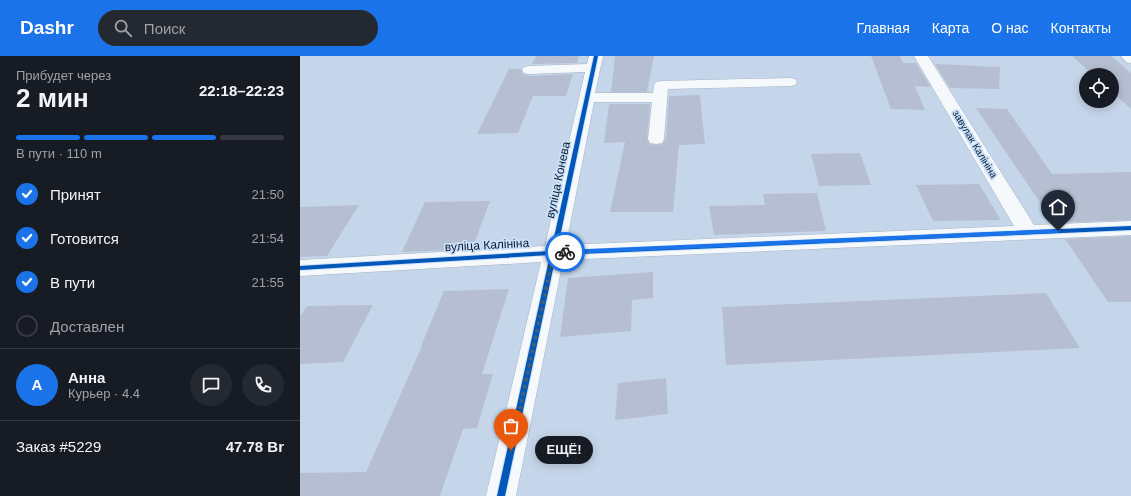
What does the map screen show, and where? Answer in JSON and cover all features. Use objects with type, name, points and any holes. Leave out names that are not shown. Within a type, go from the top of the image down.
[{"type":"street","name":"завулак Калініна","points":[[921,56],[1028,232]]},
{"type":"street","points":[[1128,56],[1131,59]]},
{"type":"street","points":[[529,70],[594,62]]},
{"type":"street","name":"вуліца Конева","points":[[501,496],[594,62]]},
{"type":"street","points":[[656,139],[661,85],[790,82]]},
{"type":"street","points":[[587,98],[660,97]]},
{"type":"street","name":"вуліца Калініна","points":[[300,268],[554,252],[1131,228]]},
{"type":"building","points":[[536,56],[579,56],[577,63],[532,64]]},
{"type":"building","points":[[615,56],[654,56],[647,92],[611,92]]},
{"type":"building","points":[[871,56],[900,56],[903,63],[916,63],[931,87],[915,86],[925,110],[891,109]]},
{"type":"building","points":[[1072,56],[1111,56],[1131,73],[1131,109],[1119,98],[1119,68],[1085,68]]},
{"type":"building","points":[[935,64],[1000,67],[999,89],[950,88]]},
{"type":"building","points":[[509,69],[521,69],[523,74],[529,76],[573,74],[566,96],[533,96],[518,133],[477,134]]},
{"type":"building","points":[[700,95],[705,144],[679,145],[673,212],[610,212],[625,142],[604,143],[609,104],[650,104],[647,139],[650,144],[656,145],[662,144],[666,139],[669,96]]},
{"type":"building","points":[[976,108],[1007,109],[1052,174],[1131,172],[1131,220],[1054,223]]},
{"type":"building","points":[[860,153],[871,185],[819,186],[811,154]]},
{"type":"building","points":[[979,184],[1001,220],[933,221],[916,185]]},
{"type":"building","points":[[817,193],[826,231],[714,235],[709,206],[765,205],[763,194]]},
{"type":"building","points":[[490,201],[472,249],[402,252],[425,202]]},
{"type":"building","points":[[359,205],[327,256],[300,257],[300,207]]},
{"type":"building","points":[[1131,236],[1131,302],[1108,302],[1065,239]]},
{"type":"building","points":[[653,272],[653,298],[632,300],[631,331],[560,337],[568,278]]},
{"type":"building","points":[[509,289],[482,374],[493,374],[477,428],[463,429],[440,496],[300,496],[300,473],[366,472],[422,346],[444,291]]},
{"type":"building","points":[[1046,293],[1080,348],[726,365],[722,307]]},
{"type":"building","points":[[373,305],[343,362],[300,364],[300,316],[307,306]]},
{"type":"building","points":[[666,378],[668,414],[615,420],[618,383]]},
{"type":"cycle path","points":[[501,496],[596,56]]},
{"type":"cycle path","points":[[300,268],[572,252],[1131,228]]},
{"type":"way so far","points":[[511,450],[554,252],[565,252]]},
{"type":"place","name":"ЕЩЁ!","points":[[511,450]]},
{"type":"route","points":[[565,252],[1058,231]]}]
